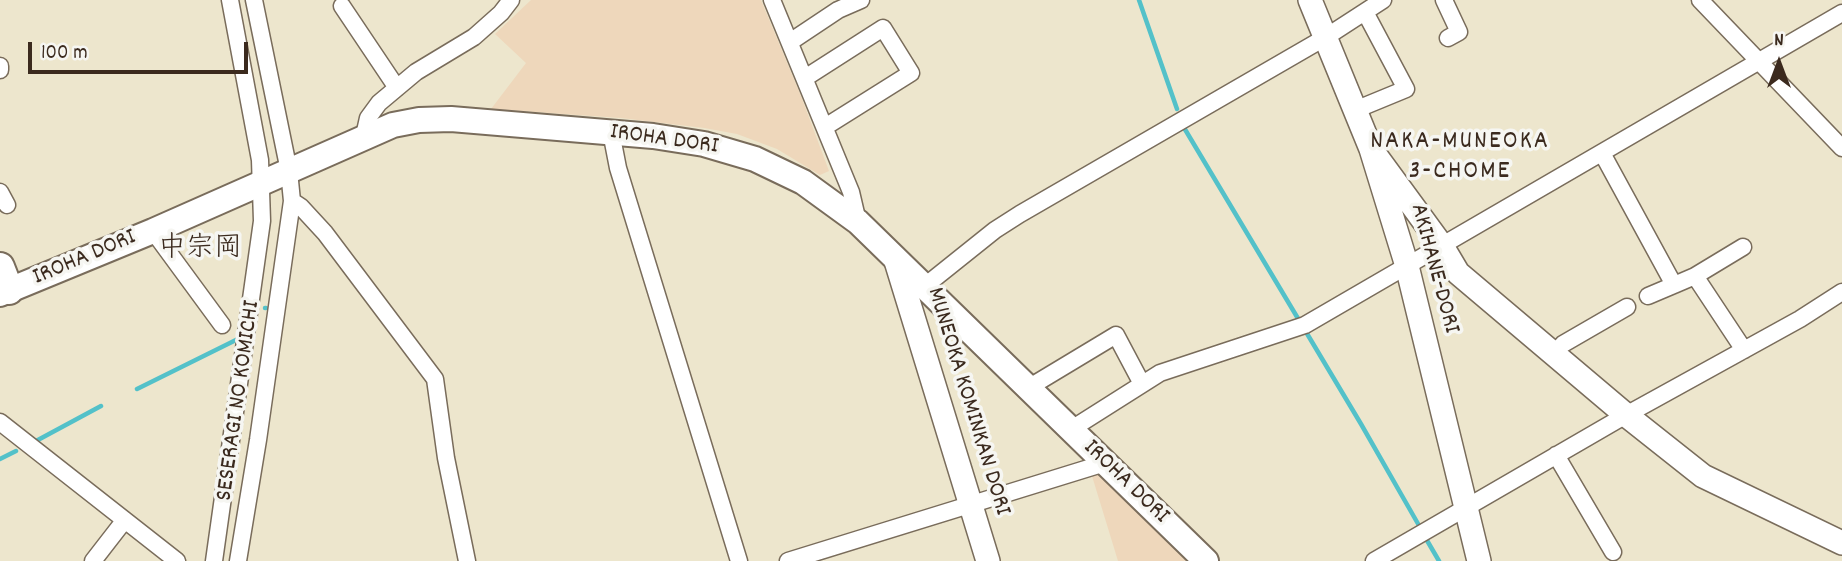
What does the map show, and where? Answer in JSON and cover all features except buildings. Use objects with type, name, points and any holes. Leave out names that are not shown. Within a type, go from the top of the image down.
[{"type":"main road","name":"IROHA DORI","points":[[2,284],[153,231],[364,136],[403,123],[451,118],[681,139],[742,155],[803,181],[858,222],[1206,561]]},
{"type":"street","name":"SESERAGI NO KOMICHI","points":[[230,0],[260,160],[292,201],[252,482],[238,561]]},
{"type":"street","name":"SESERAGI NO KOMICHI","points":[[214,561],[259,247],[275,178],[254,0]]},
{"type":"street","points":[[364,136],[368,118],[379,103],[416,72],[474,37],[501,13],[511,0]]},
{"type":"street","points":[[772,0],[851,192],[858,222]]},
{"type":"street","points":[[790,42],[838,10],[861,0]]},
{"type":"street","name":"AKIHANE-DORI","points":[[1310,0],[1371,149],[1407,267],[1479,561]]},
{"type":"street","points":[[925,286],[995,230],[1020,214],[1326,37],[1383,0]]},
{"type":"street","points":[[1444,0],[1459,32],[1448,38]]},
{"type":"street","points":[[1700,0],[1842,148]]},
{"type":"street","points":[[342,6],[397,88]]},
{"type":"street","points":[[1355,110],[1406,89],[1365,12]]},
{"type":"street","points":[[1070,430],[1160,373],[1298,327],[1407,267],[1842,13]]},
{"type":"street","points":[[804,78],[883,28],[911,73],[825,127]]},
{"type":"street","points":[[611,132],[618,168],[738,561]]},
{"type":"street","points":[[1371,149],[1442,246],[1458,273],[1626,415],[1703,476],[1842,543]]},
{"type":"street","points":[[1602,153],[1674,285]]},
{"type":"street","points":[[292,201],[325,233],[435,379],[446,458],[467,561]]},
{"type":"street","points":[[153,231],[222,325]]},
{"type":"street","points":[[1648,296],[1695,276],[1743,247]]},
{"type":"street","name":"MUNEOKA KOMINKAN DORI","points":[[895,258],[988,561]]},
{"type":"street","points":[[1695,276],[1744,350]]},
{"type":"street","points":[[1374,561],[1626,415],[1800,319],[1842,292]]},
{"type":"street","points":[[1554,354],[1563,344],[1627,307]]},
{"type":"street","points":[[1028,388],[1116,335],[1142,384]]},
{"type":"street","points":[[0,422],[177,561]]},
{"type":"street","points":[[1556,455],[1613,552]]},
{"type":"street","points":[[788,561],[1105,464]]},
{"type":"street","points":[[93,561],[124,521]]},
{"type":"shaded area","points":[[531,0],[761,0],[829,171],[820,175],[777,149],[737,134],[621,118],[491,109],[526,63],[495,34]]},
{"type":"shaded area","points":[[1100,474],[1187,561],[1118,561],[1092,476]]},
{"type":"waterway","points":[[1139,0],[1177,109]]},
{"type":"waterway","points":[[1183,126],[1421,529]]},
{"type":"waterway","points":[[137,389],[240,338]]},
{"type":"waterway","points":[[36,441],[101,406]]},
{"type":"waterway","points":[[0,459],[16,451]]},
{"type":"waterway","points":[[1425,537],[1439,561]]},
{"type":"district","name":"NAKA-MUNEOKA 3-CHOME","points":[[1460,158]]},
{"type":"district","name":"中宗岡","points":[[200,251]]}]
